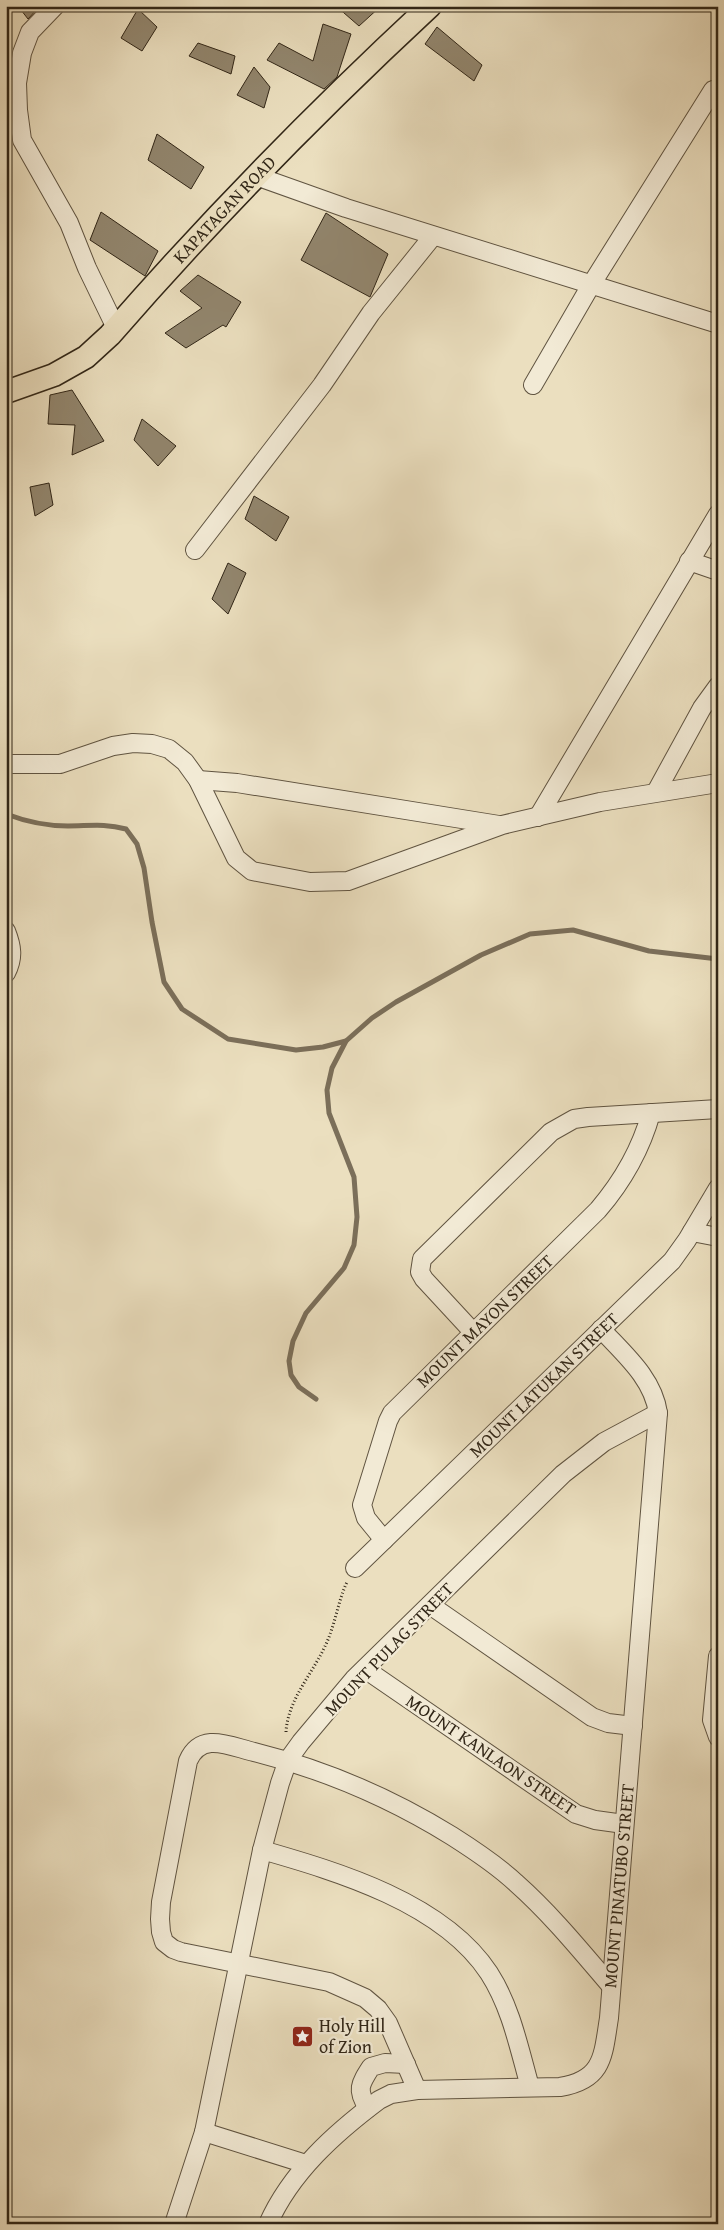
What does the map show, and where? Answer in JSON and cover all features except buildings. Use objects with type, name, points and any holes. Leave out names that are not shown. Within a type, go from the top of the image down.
[{"type":"main road","name":"KAPATAGAN ROAD","points":[[6,392],[54,374],[86,357],[116,328],[256,176],[341,89],[430,6]]},
{"type":"street","points":[[55,6],[30,32],[22,54],[17,92],[22,140],[69,222],[87,268],[116,328]]},
{"type":"street","points":[[533,385],[591,285],[713,90]]},
{"type":"street","points":[[256,176],[433,236],[718,324]]},
{"type":"street","points":[[195,550],[322,385],[372,314],[433,236]]},
{"type":"street","points":[[538,817],[718,514]]},
{"type":"street","points":[[689,560],[718,571]]},
{"type":"street","points":[[656,792],[702,708],[718,686]]},
{"type":"street","points":[[6,764],[60,764],[113,746],[133,743],[152,744],[169,749],[185,762],[198,780],[236,858],[252,870],[310,882],[348,881],[502,825],[600,802],[718,783]]},
{"type":"street","points":[[198,780],[237,783],[502,825]]},
{"type":"street","points":[[6,931],[11,942],[12,960],[6,973]]},
{"type":"street","points":[[473,1332],[424,1280],[420,1272],[420,1266],[426,1254],[551,1132],[574,1119],[588,1117],[718,1109]]},
{"type":"street","name":"MOUNT MAYON STREET","points":[[384,1540],[366,1518],[362,1505],[388,1421],[399,1405],[598,1210],[611,1195],[641,1142],[651,1113]]},
{"type":"street","name":"MOUNT LATUKAN STREET","points":[[355,1568],[672,1261],[718,1188]]},
{"type":"street","points":[[692,1232],[718,1237]]},
{"type":"street","name":"MOUNT PINATUBO STREET","points":[[268,2224],[287,2190],[306,2164],[368,2108],[391,2094],[417,2090],[560,2087],[577,2084],[594,2074],[598,2067],[604,2048],[611,1986],[658,1413],[650,1386],[602,1329]]},
{"type":"street","name":"MOUNT PULAG STREET","points":[[174,2224],[204,2132],[262,1850],[288,1760],[315,1725],[365,1669],[563,1474],[604,1442],[658,1413]]},
{"type":"street","points":[[430,1605],[592,1717],[608,1723],[633,1726]]},
{"type":"street","points":[[718,1656],[712,1720],[718,1738]]},
{"type":"street","name":"MOUNT KANLAON STREET","points":[[365,1669],[576,1814],[595,1820],[624,1824]]},
{"type":"street","points":[[417,2090],[388,2023],[378,2009],[365,1998],[351,1990],[329,1982],[181,1952],[172,1949],[164,1942],[161,1932],[162,1902],[188,1761],[192,1751],[199,1745],[218,1743],[288,1760],[340,1778],[382,1796],[473,1850],[516,1882],[558,1924],[611,1986]]},
{"type":"street","points":[[262,1850],[334,1871],[382,1892],[440,1922],[469,1947],[489,1973],[509,2014],[530,2087]]},
{"type":"street","points":[[368,2108],[361,2097],[360,2083],[371,2067],[385,2063],[406,2064]]},
{"type":"street","points":[[204,2132],[306,2164]]},
{"type":"path","points":[[288,1760],[286,1747],[287,1728],[291,1709],[315,1668],[328,1638],[346,1584],[355,1568]]},
{"type":"waterway","points":[[6,814],[44,824],[60,826],[104,825],[126,829],[137,844],[144,868],[164,982],[182,1009],[228,1039],[296,1050],[323,1047],[346,1041]]},
{"type":"waterway","points":[[316,1399],[299,1387],[291,1375],[289,1361],[293,1341],[306,1313],[344,1268],[354,1245],[357,1217],[354,1177],[329,1113],[327,1090],[332,1068],[346,1041],[372,1018],[396,1002],[481,955],[530,934],[573,930],[649,951],[718,959]]},
{"type":"place","name":"Holy Hill of Zion","points":[[303,2036]]}]
